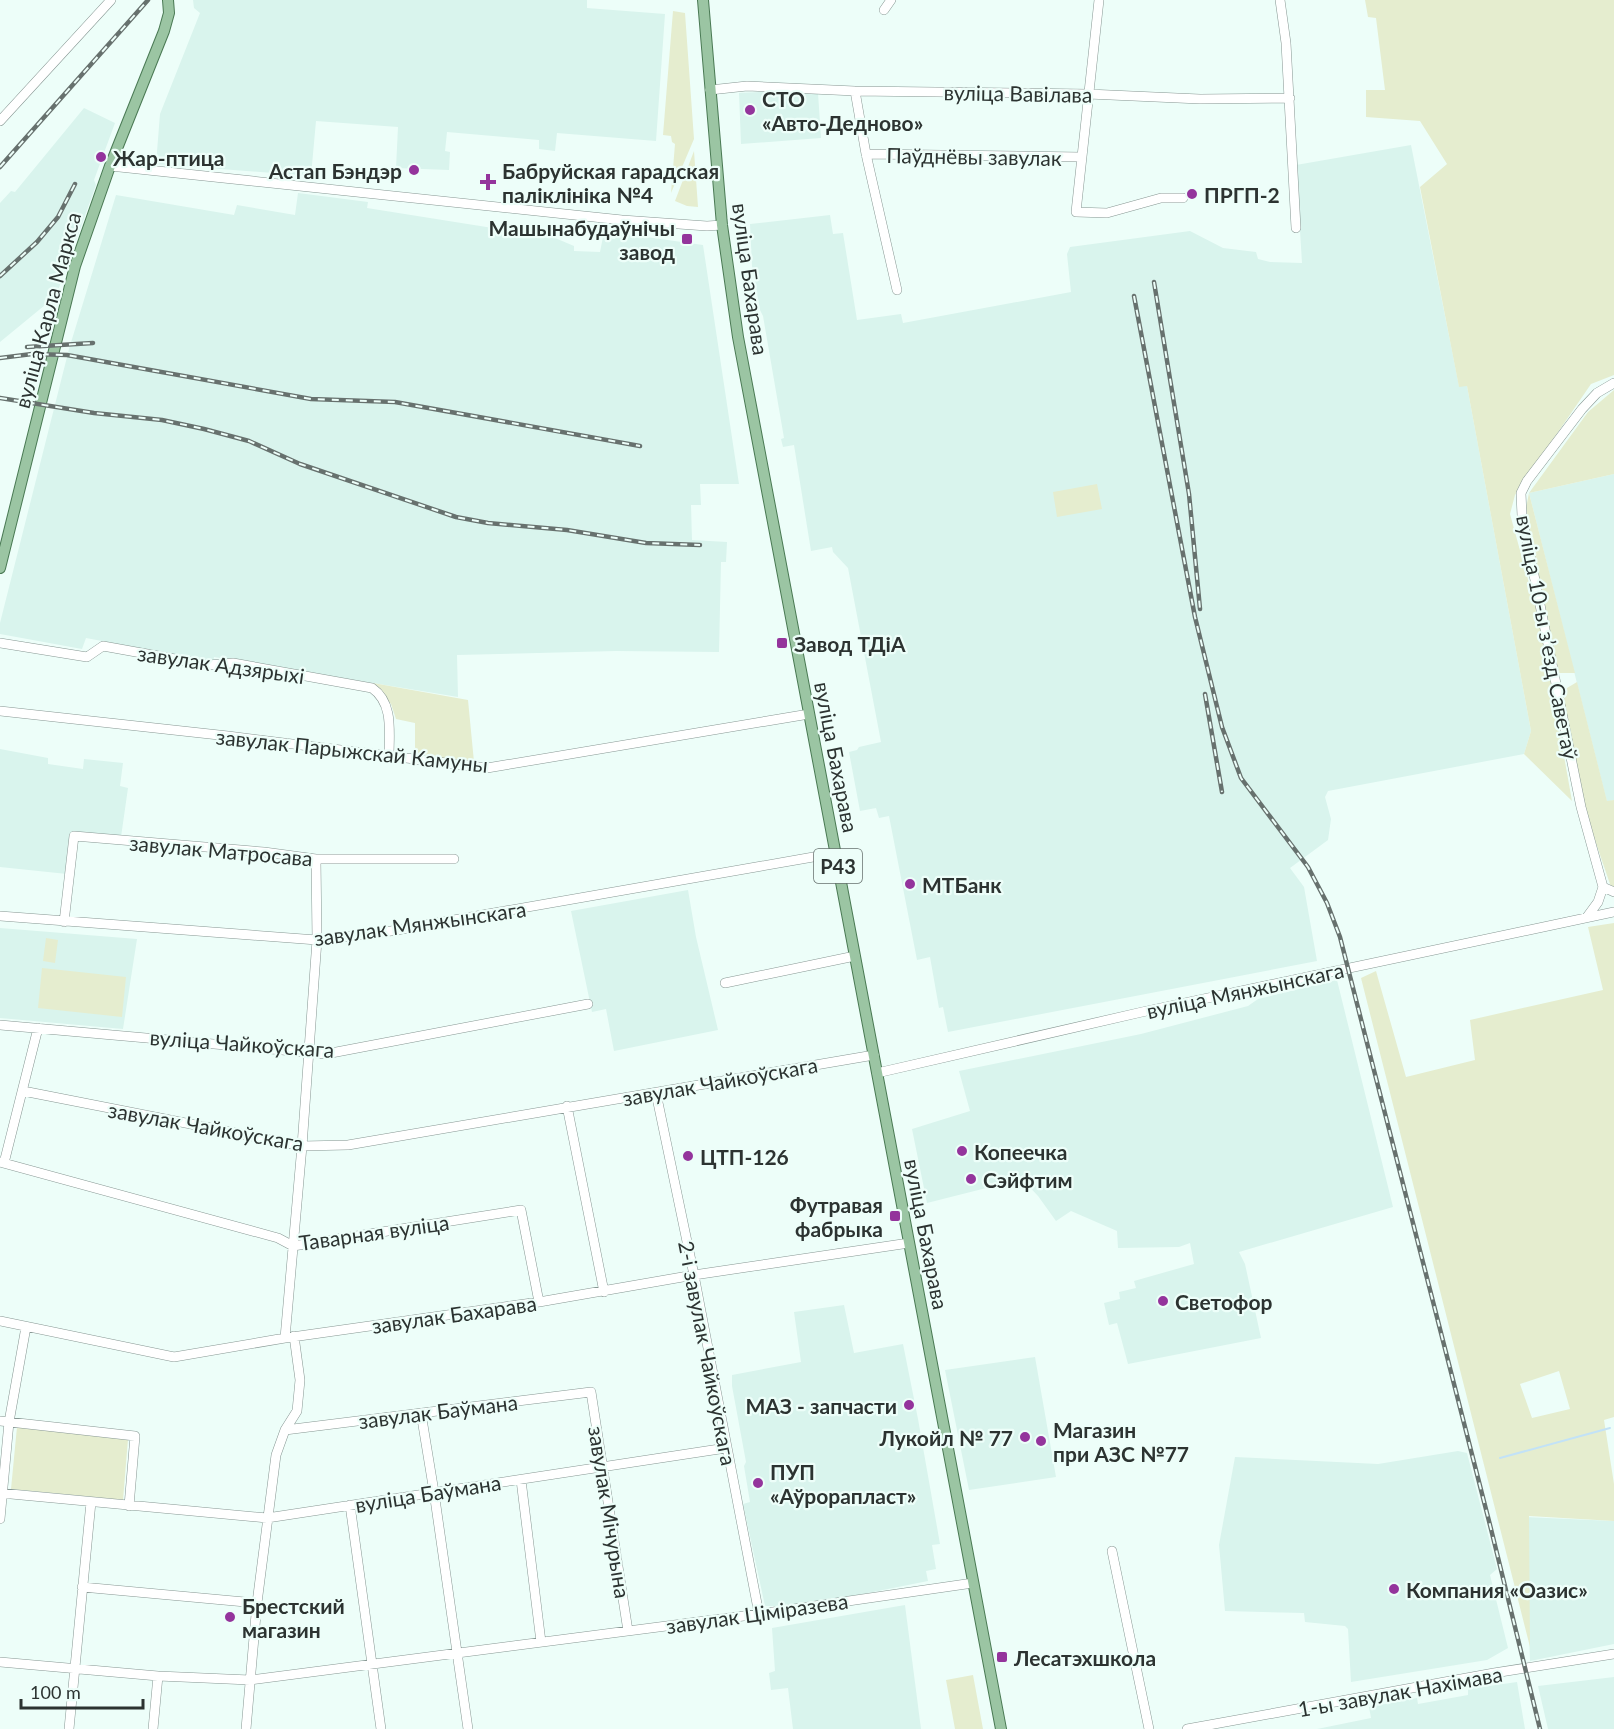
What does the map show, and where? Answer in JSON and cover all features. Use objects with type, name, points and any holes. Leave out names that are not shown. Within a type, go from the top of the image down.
[{"type":"main road","name":"вуліца Карла Маркса","points":[[0,568],[75,266],[110,166],[164,31],[169,13],[168,0]]},
{"type":"main road","name":"вуліца Бахарава","points":[[703,0],[722,225],[738,337],[1001,1729]]},
{"type":"street","points":[[0,121],[111,0]]},
{"type":"street","points":[[884,10],[891,0]]},
{"type":"street","name":"Паўднёвы завулак","points":[[1099,0],[1076,212],[1107,213],[1161,198],[1184,198]]},
{"type":"street","points":[[1280,0],[1290,98],[1296,228]]},
{"type":"street","name":"вуліца Вавілава","points":[[710,90],[747,86],[855,91],[1088,94],[1200,99],[1290,98]]},
{"type":"street","points":[[855,91],[866,154],[897,290]]},
{"type":"street","name":"Паўднёвы завулак","points":[[866,154],[1081,157]]},
{"type":"street","points":[[110,166],[622,220],[722,225]]},
{"type":"street","name":"вуліца 10-ы зʼезд Саветаў","points":[[1603,887],[1581,807],[1522,516],[1521,493],[1527,481],[1582,409],[1597,393],[1614,383]]},
{"type":"street","name":"завулак Адзярыхі","points":[[0,643],[87,657],[103,646],[208,665],[233,663],[372,688],[380,694],[387,706],[389,757]]},
{"type":"street","name":"завулак Парыжскай Камуны","points":[[0,711],[239,737],[488,768],[809,714]]},
{"type":"street","name":"завулак Матросава","points":[[64,922],[74,836],[264,852],[316,860],[454,860]]},
{"type":"street","name":"завулак Мянжынскага","points":[[0,916],[317,940],[391,931],[836,853]]},
{"type":"street","points":[[246,1729],[257,1603],[276,1455],[285,1430],[297,1411],[300,1380],[289,1337],[293,1246],[317,940],[316,860]]},
{"type":"street","points":[[1587,917],[1598,903],[1603,887],[1614,892]]},
{"type":"street","name":"вуліца Мянжынскага","points":[[877,1073],[1143,1012],[1614,912]]},
{"type":"street","points":[[725,983],[855,956]]},
{"type":"street","name":"вуліца Чайкоўскага","points":[[0,1025],[326,1054],[588,1005]]},
{"type":"street","points":[[2,1162],[23,1091],[38,1028]]},
{"type":"street","name":"завулак Чайкоўскага","points":[[23,1091],[302,1146],[348,1145],[874,1055]]},
{"type":"street","name":"2-і завулак Чайкоўскага","points":[[656,1094],[694,1275],[759,1614]]},
{"type":"street","points":[[567,1106],[604,1292]]},
{"type":"street","name":"Таварная вуліца","points":[[2,1162],[278,1238],[293,1246],[521,1210],[540,1302]]},
{"type":"street","name":"завулак Бахарава","points":[[0,1321],[174,1357],[289,1337],[540,1302],[694,1275],[909,1243]]},
{"type":"street","points":[[0,1519],[4,1421],[26,1327]]},
{"type":"street","name":"завулак Баўмана","points":[[285,1430],[591,1392]]},
{"type":"street","name":"завулак Мічурына","points":[[591,1392],[628,1631]]},
{"type":"street","points":[[421,1413],[468,1729]]},
{"type":"street","points":[[4,1421],[135,1436],[129,1506]]},
{"type":"street","name":"вуліца Баўмана","points":[[1,1493],[267,1518],[726,1448]]},
{"type":"street","points":[[521,1480],[541,1642]]},
{"type":"street","points":[[69,1729],[91,1502]]},
{"type":"street","points":[[350,1505],[381,1729]]},
{"type":"street","points":[[1112,1551],[1149,1729]]},
{"type":"street","name":"завулак Ціміразева","points":[[0,1662],[158,1676],[250,1680],[372,1666],[973,1583]]},
{"type":"street","points":[[82,1587],[257,1603]]},
{"type":"street","name":"1-ы завулак Нахімава","points":[[1186,1729],[1494,1673],[1614,1654]]},
{"type":"street","points":[[153,1729],[158,1676]]},
{"type":"shaded area","points":[[193,0],[587,0],[587,8],[665,14],[656,141],[557,133],[555,151],[539,149],[539,140],[447,132],[445,151],[450,152],[449,170],[396,168],[398,127],[316,121],[311,176],[156,164],[160,114],[200,13],[194,8]]},
{"type":"shaded area","points":[[1365,0],[1614,0],[1614,375],[1591,384],[1515,495],[1510,514],[1541,627],[1572,801],[1524,754],[1531,731],[1467,386],[1459,387],[1420,187],[1447,164],[1420,121],[1366,117],[1366,90],[1385,90],[1376,18],[1368,17]]},
{"type":"shaded area","points":[[673,11],[685,13],[694,139],[671,193],[675,144],[671,136],[663,135]]},
{"type":"shaded area","points":[[739,93],[818,93],[821,138],[741,144]]},
{"type":"shaded area","points":[[84,108],[115,123],[94,180],[96,185],[56,296],[0,342],[0,203],[11,191],[15,192]]},
{"type":"shaded area","points":[[1411,145],[1459,386],[1467,386],[1531,731],[1524,754],[1328,791],[1325,797],[1331,819],[1328,840],[1290,868],[1304,887],[1317,961],[948,1032],[943,1007],[939,1008],[930,957],[917,960],[889,816],[879,818],[876,808],[860,811],[849,752],[881,742],[848,568],[833,552],[832,547],[811,551],[794,445],[783,447],[781,439],[784,438],[752,266],[750,224],[830,215],[833,234],[843,233],[857,320],[901,314],[903,323],[1071,292],[1067,254],[1070,247],[1190,231],[1223,248],[1256,252],[1258,259],[1270,262],[1302,263],[1296,165]]},
{"type":"shaded area","points":[[694,151],[698,207],[687,206],[675,201]]},
{"type":"shaded area","points":[[298,193],[368,202],[367,208],[555,238],[574,246],[574,251],[600,252],[603,237],[615,239],[618,233],[703,245],[739,484],[700,484],[701,505],[691,505],[692,540],[727,542],[726,562],[721,562],[719,652],[616,651],[457,655],[458,697],[214,657],[213,662],[86,638],[82,649],[0,634],[0,623],[69,349],[116,195],[234,215],[237,205],[295,215]]},
{"type":"shaded area","points":[[1614,390],[1614,474],[1529,493],[1588,412]]},
{"type":"shaded area","points":[[1614,474],[1614,800],[1607,802],[1529,493]]},
{"type":"shaded area","points":[[1097,484],[1102,509],[1057,517],[1053,492]]},
{"type":"shaded area","points":[[1529,493],[1575,673],[1557,673],[1526,508]]},
{"type":"shaded area","points":[[1577,682],[1607,801],[1614,800],[1614,888],[1611,887],[1584,808],[1563,698],[1567,688]]},
{"type":"shaded area","points":[[373,683],[468,700],[474,762],[415,755],[415,723],[396,719],[391,704]]},
{"type":"shaded area","points":[[0,749],[48,758],[48,764],[83,769],[84,759],[123,763],[120,786],[128,788],[121,837],[72,833],[67,874],[0,867]]},
{"type":"shaded area","points":[[688,890],[696,937],[718,1030],[614,1051],[606,1009],[592,1012],[571,911]]},
{"type":"shaded area","points":[[1614,923],[1614,1417],[1604,1420],[1614,1484],[1614,1521],[1529,1516],[1530,1647],[1361,978],[1376,971],[1406,1077],[1475,1060],[1470,1020],[1603,990],[1588,927]],"holes":[[[1559,1371],[1570,1409],[1532,1418],[1520,1384]]]},
{"type":"shaded area","points":[[0,928],[137,939],[123,1029],[0,1018]]},
{"type":"shaded area","points":[[46,938],[58,940],[55,963],[43,961]]},
{"type":"shaded area","points":[[42,968],[126,977],[122,1017],[38,1008]]},
{"type":"shaded area","points":[[1337,980],[1393,1207],[1239,1252],[1245,1264],[1261,1338],[1128,1364],[1117,1323],[1109,1325],[1104,1303],[1120,1299],[1119,1292],[1136,1288],[1134,1281],[1194,1264],[1190,1243],[1179,1247],[1118,1248],[1117,1231],[1071,1211],[1056,1221],[1022,1179],[927,1203],[912,1129],[970,1111],[959,1071],[1141,1034],[1248,1006],[1258,999]]},
{"type":"shaded area","points":[[844,1305],[854,1353],[903,1344],[940,1544],[932,1545],[936,1569],[926,1571],[928,1581],[803,1606],[765,1606],[743,1504],[750,1502],[732,1375],[801,1362],[794,1312]]},
{"type":"shaded area","points":[[1035,1357],[1056,1477],[969,1490],[945,1370]]},
{"type":"shaded area","points":[[17,1427],[128,1439],[123,1500],[11,1489]]},
{"type":"shaded area","points":[[1458,1451],[1467,1453],[1497,1569],[1490,1575],[1508,1648],[1487,1660],[1351,1682],[1348,1629],[1345,1626],[1305,1622],[1304,1613],[1225,1611],[1219,1545],[1235,1457],[1378,1464]]},
{"type":"shaded area","points":[[1525,1517],[1614,1521],[1614,1644],[1530,1661]]},
{"type":"shaded area","points":[[905,1605],[921,1729],[793,1729],[788,1688],[771,1690],[769,1673],[775,1671],[772,1628]]},
{"type":"shaded area","points":[[973,1675],[983,1729],[955,1729],[946,1680]]},
{"type":"shaded area","points":[[1614,1677],[1614,1729],[1548,1729],[1538,1686]]},
{"type":"shaded area","points":[[1517,1682],[1525,1729],[1317,1729],[1371,1718],[1369,1707],[1417,1698],[1418,1704],[1468,1695],[1468,1689]]},
{"type":"waterway","points":[[1500,1458],[1610,1428]]},
{"type":"railway","points":[[0,167],[148,0]]},
{"type":"railway","points":[[0,276],[37,242],[58,217],[75,184]]},
{"type":"railway","points":[[1154,282],[1189,494],[1200,609]]},
{"type":"railway","points":[[1134,296],[1195,617],[1222,727],[1241,778],[1308,867],[1327,903],[1340,937],[1540,1729]]},
{"type":"railway","points":[[27,347],[93,343]]},
{"type":"railway","points":[[0,358],[32,354],[67,355],[311,399],[395,402],[640,446]]},
{"type":"railway","points":[[0,398],[94,413],[162,420],[204,429],[249,441],[300,464],[456,517],[488,523],[567,530],[646,543],[700,545]]},
{"type":"railway","points":[[1205,694],[1222,792]]},
{"type":"place","name":"СТО «Авто-Дедново»","points":[[750,110]]},
{"type":"place","name":"Жар-птица","points":[[101,157]]},
{"type":"place","name":"Астап Бэндэр","points":[[414,170]]},
{"type":"place","name":"Бабруйская гарадская паліклініка №4","points":[[488,182]]},
{"type":"place","name":"ПРГП-2","points":[[1192,194]]},
{"type":"place","name":"Машынабудаўнічы завод","points":[[687,239]]},
{"type":"place","name":"Завод ТДіА","points":[[782,643]]},
{"type":"place","name":"МТБанк","points":[[910,884]]},
{"type":"place","name":"Копеечка","points":[[962,1151]]},
{"type":"place","name":"ЦТП-126","points":[[688,1156]]},
{"type":"place","name":"Сэйфтим","points":[[971,1179]]},
{"type":"place","name":"Футравая фабрыка","points":[[895,1216]]},
{"type":"place","name":"Светофор","points":[[1163,1301]]},
{"type":"place","name":"МАЗ - запчасти","points":[[909,1405]]},
{"type":"place","name":"Лукойл № 77","points":[[1025,1437]]},
{"type":"place","name":"Магазин при АЗС №77","points":[[1041,1441]]},
{"type":"place","name":"ПУП «Аўрорапласт»","points":[[758,1483]]},
{"type":"place","name":"Компания «Оазис»","points":[[1394,1589]]},
{"type":"place","name":"Брестский магазин","points":[[230,1617]]},
{"type":"place","name":"Лесатэхшкола","points":[[1002,1657]]}]
